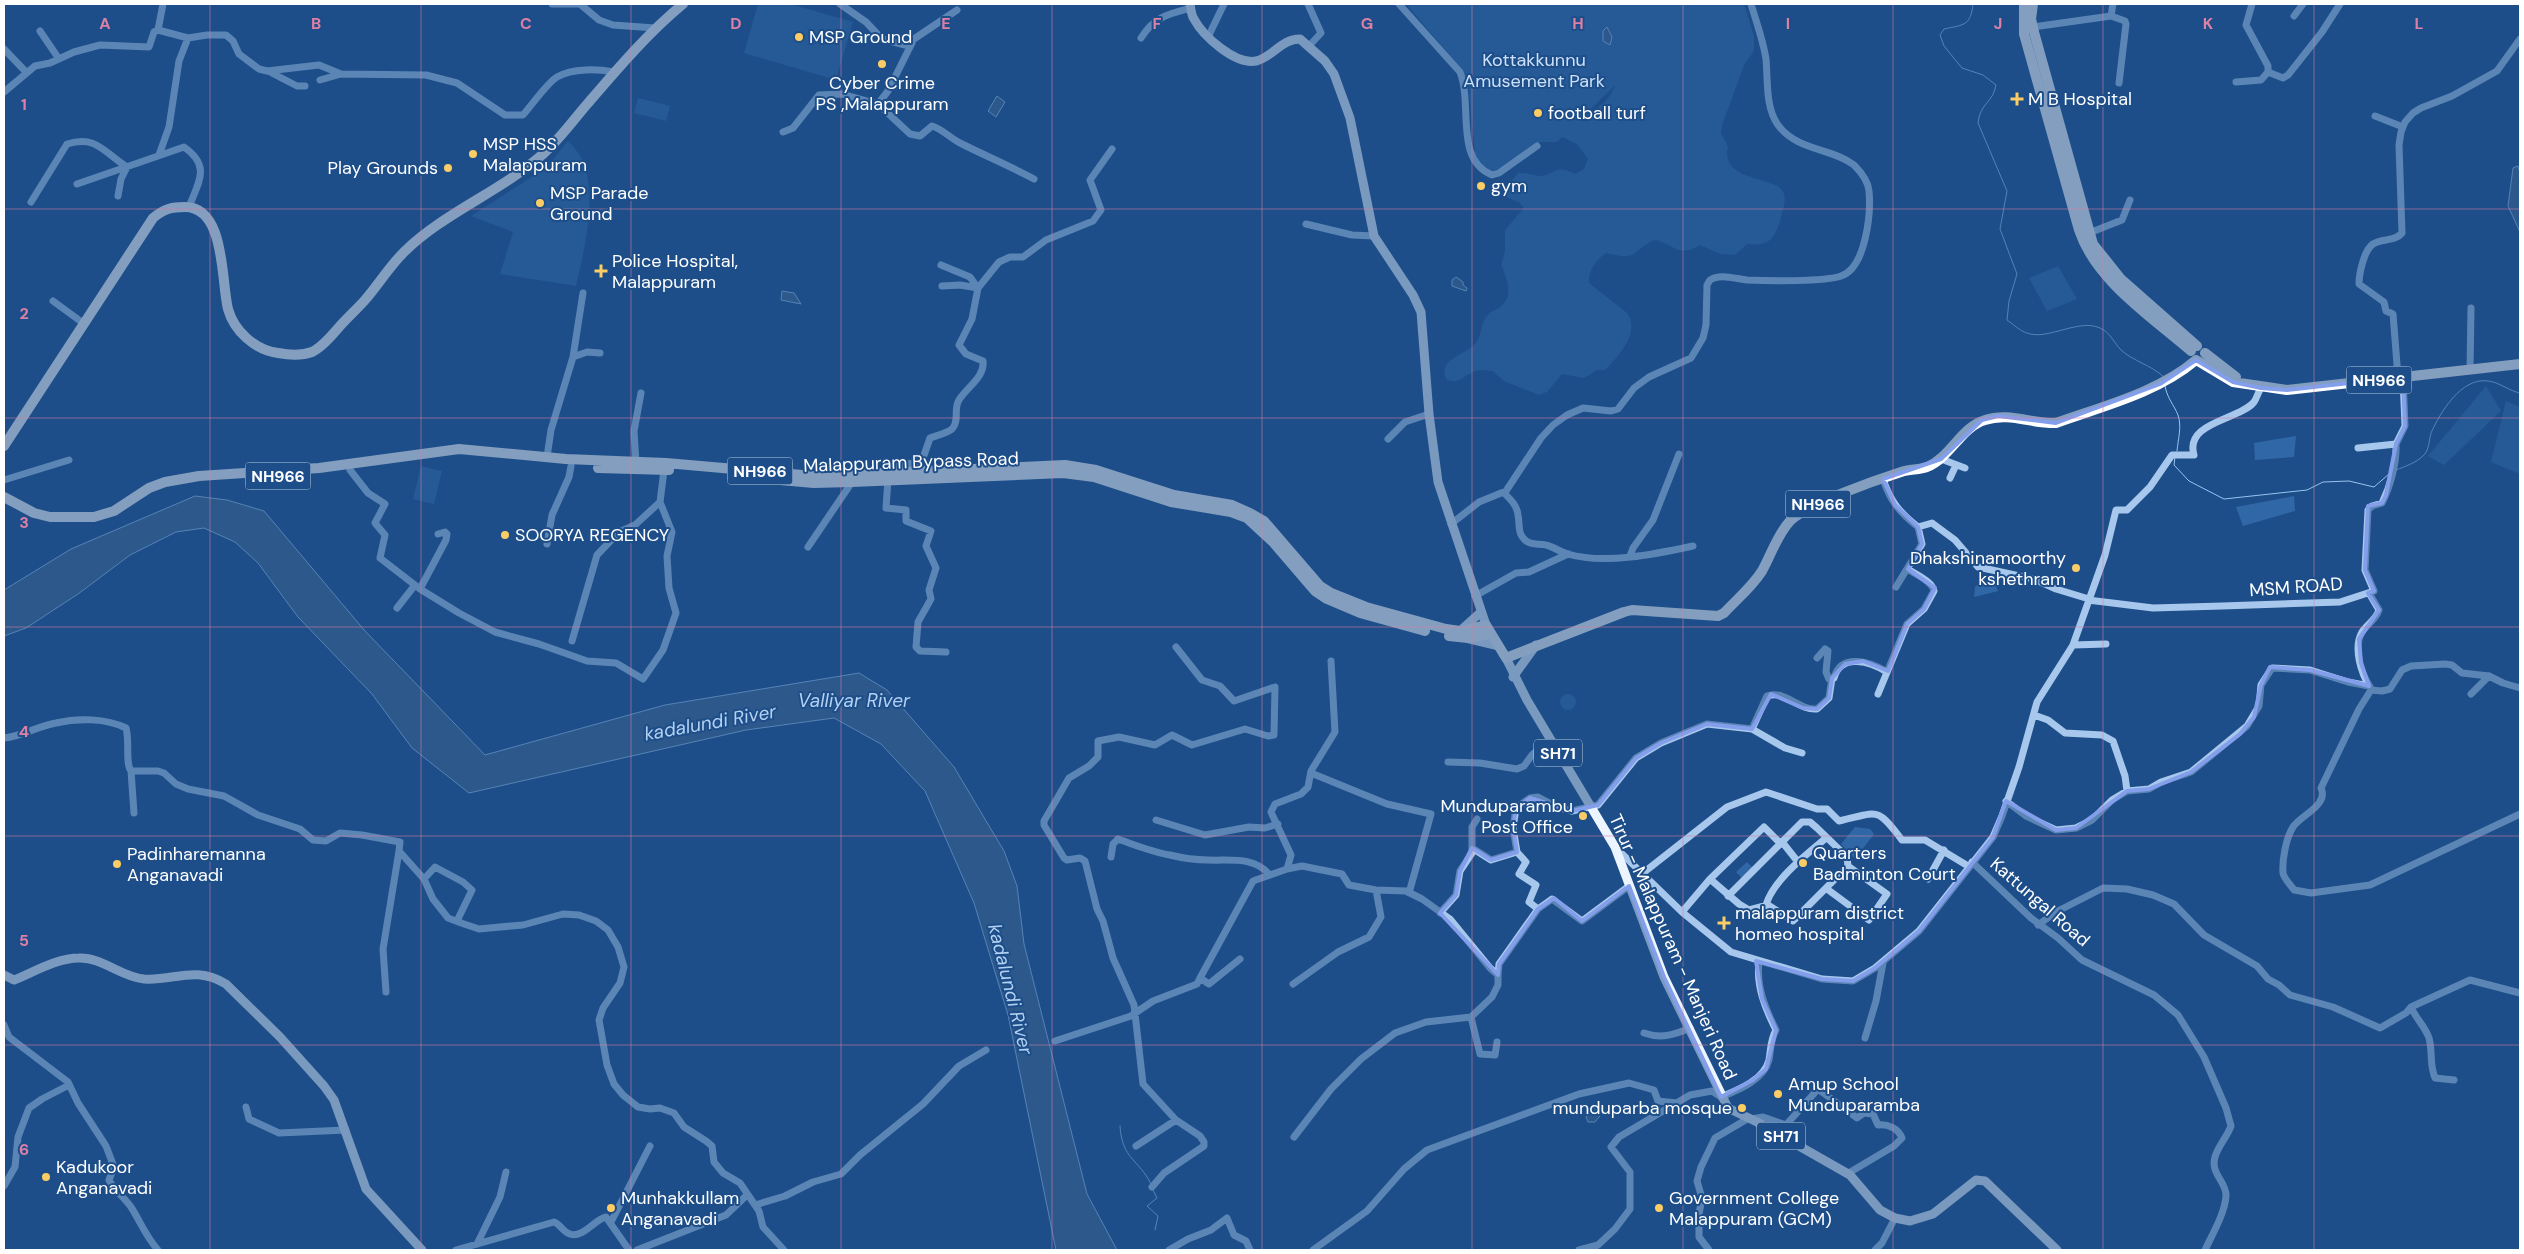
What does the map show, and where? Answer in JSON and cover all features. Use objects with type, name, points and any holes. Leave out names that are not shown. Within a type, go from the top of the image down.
[{"type":"highway","points":[[4,446],[153,218],[162,210],[173,206],[189,206],[204,214],[214,230],[228,309],[242,333],[253,343],[268,352],[292,355],[313,352],[365,300],[402,254],[427,230],[527,168],[550,148],[654,28],[683,4]]},
{"type":"highway","points":[[2024,4],[2024,34],[2040,72],[2093,244],[2110,269],[2196,354]]},
{"type":"highway","points":[[2033,4],[2033,27],[2040,72],[2072,206],[2088,253],[2106,276],[2196,354]]},
{"type":"highway","name":"NH966","points":[[1506,658],[1632,610],[1718,616],[1724,613],[1756,578],[1790,522],[1816,504],[1902,472],[1926,468],[1942,459],[1971,428],[1982,420],[1998,416],[2044,424],[2056,423],[2160,384],[2177,375],[2196,354],[2236,377],[2238,382],[2260,388],[2287,390],[2520,364]]},
{"type":"highway","name":"Malappuram Bypass Road","points":[[4,497],[34,513],[50,517],[94,517],[114,511],[149,488],[165,482],[199,476],[320,468],[458,449],[546,457],[666,463],[814,476],[1071,474],[1094,476],[1171,502],[1231,512],[1246,518],[1257,526],[1315,591],[1327,599],[1360,613],[1453,638],[1488,630]]},
{"type":"highway","name":"Malappuram Bypass Road","points":[[4,504],[31,519],[49,524],[95,523],[117,517],[152,494],[167,488],[200,482],[350,470],[459,455],[571,466],[664,470],[814,483],[852,482],[889,475]]},
{"type":"highway","name":"Tirur - Malappuram - Manjeri Road","points":[[1488,630],[1506,658]]},
{"type":"main road","points":[[1190,6],[1193,18],[1222,50],[1244,61],[1257,61],[1293,39],[1300,38],[1309,46]]},
{"type":"main road","name":"Tirur - Malappuram - Manjeri Road","points":[[1309,46],[1334,74],[1350,118],[1374,236],[1413,294],[1421,312],[1429,414],[1438,482],[1488,630]]},
{"type":"main road","points":[[1481,612],[1464,635],[1498,646]]},
{"type":"main road","points":[[1513,677],[1536,645]]},
{"type":"main road","name":"Tirur - Malappuram - Manjeri Road","points":[[1506,658],[1513,677],[1615,847],[1664,976],[1728,1108],[1847,1174],[1860,1184],[1880,1210],[1895,1218]]},
{"type":"main road","points":[[4,975],[14,980],[68,959],[80,958],[92,959],[114,970],[142,979],[192,974],[215,978],[245,1003],[313,1072],[334,1100],[366,1189],[422,1250]]},
{"type":"main road","points":[[1895,1218],[1910,1221],[1933,1214],[1976,1180],[1985,1182],[2053,1249]]},
{"type":"street","points":[[4,92],[35,66],[100,45],[149,46],[154,32],[158,30],[163,4]]},
{"type":"street","points":[[552,4],[580,4],[599,20],[613,25],[654,28]]},
{"type":"street","points":[[840,4],[866,22],[882,39],[905,45],[912,43],[957,10]]},
{"type":"street","points":[[1209,35],[1224,4]]},
{"type":"street","points":[[1308,4],[1321,34],[1309,46]]},
{"type":"street","points":[[1399,4],[1460,72],[1464,83],[1468,142],[1472,159],[1480,170],[1492,175],[1508,168],[1536,146]]},
{"type":"street","points":[[1451,524],[1479,502],[1504,493],[1541,438],[1553,425],[1567,415],[1591,407],[1611,411],[1618,409],[1634,388],[1648,377],[1691,358],[1703,338],[1706,325],[1707,286],[1714,277],[1747,280],[1833,278],[1851,270],[1857,261],[1863,246],[1868,217],[1869,190],[1865,177],[1848,161],[1810,148],[1778,125],[1771,109],[1766,57],[1751,4]]},
{"type":"street","points":[[2111,16],[2112,4]]},
{"type":"street","points":[[2236,82],[2261,80],[2268,72],[2268,66],[2246,25],[2252,4]]},
{"type":"street","points":[[2294,16],[2303,4]]},
{"type":"street","points":[[2268,72],[2283,78],[2288,75],[2322,32],[2340,4]]},
{"type":"street","points":[[1141,38],[1149,25],[1190,6]]},
{"type":"street","points":[[2033,27],[2111,16],[2121,18],[2126,24],[2119,82]]},
{"type":"street","points":[[158,30],[188,38],[226,35],[233,41],[239,54],[259,69],[297,86],[305,86]]},
{"type":"street","points":[[40,32],[59,59]]},
{"type":"street","points":[[159,155],[169,127],[179,61],[188,38]]},
{"type":"street","points":[[2375,116],[2403,127],[2413,113],[2452,96],[2461,89],[2497,71],[2520,39]]},
{"type":"street","points":[[878,104],[888,91],[912,43]]},
{"type":"street","points":[[4,49],[26,72]]},
{"type":"street","points":[[267,71],[319,65],[341,74]]},
{"type":"street","points":[[320,80],[341,74],[426,76],[457,83],[505,115],[523,115],[556,78],[577,71],[602,70],[614,72]]},
{"type":"street","points":[[783,132],[793,128],[818,95],[842,94],[878,104],[910,134],[920,136],[932,126],[935,127],[944,131],[960,144],[1003,161],[1034,179]]},
{"type":"street","name":"MSM ROAD","points":[[1918,527],[1932,523],[1956,540],[1978,567],[2034,579],[2089,600],[2153,608],[2340,602],[2374,591],[2366,570],[2368,510],[2372,506],[2382,503],[2386,495],[2396,454],[2396,444],[2405,426],[2393,314],[2386,312],[2384,302],[2359,284],[2359,276],[2369,249],[2374,243],[2400,236],[2402,233],[2399,145],[2403,127]]},
{"type":"street","points":[[31,202],[67,144],[88,140],[94,142],[111,157],[127,167]]},
{"type":"street","points":[[77,184],[184,147],[194,154],[202,166],[189,206]]},
{"type":"street","points":[[946,652],[920,651],[916,647],[918,622],[931,598],[929,590],[936,568],[926,546],[931,531],[906,522],[906,510],[886,508],[889,475],[895,467],[922,461],[930,438],[953,428],[956,422],[956,407],[959,401],[983,369],[983,361],[966,354],[960,349],[959,345],[972,319],[978,288],[999,262],[1010,257],[1023,258],[1046,240],[1093,221],[1101,210],[1090,180],[1112,149]]},
{"type":"street","points":[[118,196],[121,179],[127,167]]},
{"type":"street","points":[[2089,233],[2124,218],[2130,200]]},
{"type":"street","points":[[1306,224],[1352,235],[1374,236]]},
{"type":"street","points":[[941,265],[970,277],[978,288]]},
{"type":"street","points":[[942,286],[960,285],[978,288]]},
{"type":"street","points":[[546,457],[551,430],[574,357],[583,293]]},
{"type":"street","points":[[53,301],[83,323]]},
{"type":"street","points":[[2470,370],[2471,308]]},
{"type":"street","points":[[574,357],[587,352],[600,353]]},
{"type":"street","points":[[1643,873],[1727,808],[1766,792],[1817,809],[1827,809],[1839,821],[1874,813],[1884,816],[1902,840],[1925,840],[1970,864],[1993,837],[2019,767],[2037,702],[2073,645],[2106,555],[2116,510],[2126,510],[2150,487],[2163,465],[2176,456],[2194,455],[2194,442],[2199,432],[2253,403],[2260,388]]},
{"type":"street","points":[[636,462],[634,431],[641,393]]},
{"type":"street","points":[[1388,439],[1405,422],[1429,414]]},
{"type":"street","points":[[2358,448],[2396,444]]},
{"type":"street","points":[[1630,556],[1633,548],[1653,520],[1679,454]]},
{"type":"street","points":[[1942,459],[1965,468]]},
{"type":"street","points":[[4,480],[70,460]]},
{"type":"street","points":[[1950,478],[1956,464]]},
{"type":"street","points":[[547,544],[552,515],[569,477],[571,466]]},
{"type":"street","points":[[350,470],[368,493],[385,504],[375,523],[385,535],[380,558],[418,587],[458,613],[495,632],[539,644],[586,661],[616,663],[643,679],[663,650],[676,613],[669,588],[667,556],[672,532],[660,502],[664,470]]},
{"type":"street","points":[[1883,479],[1894,505],[1918,527],[1922,544],[1896,587]]},
{"type":"street","points":[[808,547],[852,482]]},
{"type":"street","points":[[1504,493],[1512,501],[1518,513],[1519,531],[1524,540],[1531,544],[1547,545],[1568,554],[1602,558],[1630,556],[1693,546]]},
{"type":"street","points":[[572,641],[597,555],[618,532],[635,525],[660,502]]},
{"type":"street","points":[[397,608],[418,587],[446,540],[447,534],[445,532],[438,534]]},
{"type":"street","points":[[1475,596],[1516,573],[1529,572],[1568,554]]},
{"type":"street","points":[[1878,694],[1907,624],[1924,608],[1934,591],[1929,583],[1908,569]]},
{"type":"street","points":[[2369,593],[2379,610],[2376,618],[2363,631],[2359,639],[2361,663],[2370,688],[2321,788],[2323,792],[2321,799],[2294,826],[2286,843],[2283,874],[2294,890],[2311,893],[2370,884],[2520,814]]},
{"type":"street","points":[[2073,645],[2106,644]]},
{"type":"street","points":[[1152,1187],[1164,1173],[1204,1144],[1200,1136],[1176,1120],[1143,1084],[1136,1013],[1132,998],[1123,984],[1113,958],[1103,921],[1097,909],[1085,861],[1080,858],[1067,860],[1064,858],[1045,830],[1044,821],[1069,778],[1095,762],[1098,757],[1098,741],[1119,737],[1155,745],[1172,735],[1192,745],[1245,729],[1268,736],[1274,735],[1275,687],[1234,701],[1220,686],[1202,680],[1176,647]]},
{"type":"street","points":[[1817,658],[1825,649],[1828,651],[1826,672],[1829,679],[1832,678]]},
{"type":"street","points":[[1287,869],[1291,856],[1282,840],[1278,824],[1270,812],[1272,806],[1305,791],[1308,787],[1311,773],[1335,732],[1331,661]]},
{"type":"street","points":[[1752,729],[1767,696],[1771,694],[1787,698],[1803,708],[1817,709],[1829,698],[1832,678],[1845,664],[1863,661],[1887,672]]},
{"type":"street","points":[[2006,801],[2026,816],[2056,830],[2076,828],[2092,820],[2112,800],[2127,791],[2149,789],[2160,782],[2191,772],[2240,734],[2254,717],[2259,706],[2261,685],[2272,668],[2310,670],[2382,691],[2390,689],[2402,670],[2411,666],[2445,664],[2452,665],[2462,673],[2490,676],[2503,683],[2520,688]]},
{"type":"street","points":[[2471,694],[2490,676]]},
{"type":"street","points":[[2034,714],[2048,720],[2065,733],[2102,735],[2113,741],[2126,776],[2127,791]]},
{"type":"street","points":[[4,738],[21,736],[56,723],[84,720],[118,724],[126,728],[129,737],[128,766],[134,813]]},
{"type":"street","points":[[1538,909],[1529,902],[1536,885],[1519,874],[1526,862],[1517,852],[1513,828],[1516,808],[1530,798],[1538,797],[1557,807],[1572,810],[1598,805],[1636,758],[1661,743],[1706,724],[1752,729],[1786,748],[1802,752]]},
{"type":"street","points":[[1448,762],[1480,763],[1517,769],[1524,766],[1532,755],[1550,740]]},
{"type":"street","points":[[130,771],[158,771],[164,773],[176,784],[188,789],[224,796],[258,815],[300,829],[313,840],[326,841],[340,834],[362,835],[400,842],[384,949],[386,992]]},
{"type":"street","points":[[1311,773],[1387,804],[1431,814],[1408,891]]},
{"type":"street","points":[[1440,913],[1456,895],[1460,871],[1472,853],[1472,827],[1477,819]]},
{"type":"street","points":[[1156,820],[1205,835],[1249,827],[1265,828],[1278,824]]},
{"type":"street","points":[[1728,896],[1802,822],[1810,822],[1847,857],[1848,866],[1887,894],[1869,920],[1827,889]]},
{"type":"street","points":[[1682,912],[1710,879],[1764,828],[1782,843],[1798,862]]},
{"type":"street","points":[[1766,905],[1768,898],[1798,862],[1826,838]]},
{"type":"street","points":[[1111,857],[1113,844],[1118,839],[1169,855],[1207,860],[1235,859],[1251,862],[1263,867],[1269,874]]},
{"type":"street","name":"Kattungal Road","points":[[1615,847],[1682,912],[1731,952],[1759,962],[1822,979],[1853,981],[1882,962],[1919,931],[1970,864],[2038,925],[2058,938],[2082,960],[2154,995],[2178,1015],[2204,1057],[2226,1108],[2231,1126],[2215,1156],[2214,1166],[2217,1178],[2225,1187],[2226,1197],[2205,1250]]},
{"type":"street","points":[[1472,848],[1491,860],[1517,852]]},
{"type":"street","points":[[1928,879],[1944,850]]},
{"type":"street","points":[[399,851],[424,879],[439,908],[448,918],[479,929],[523,925],[563,914],[579,915],[596,921],[608,930],[618,946],[624,966],[620,983],[603,1008],[599,1020],[607,1065],[614,1084],[623,1095],[638,1107],[660,1108],[674,1113],[684,1127],[712,1146],[714,1162],[723,1173],[740,1183],[762,1218],[764,1227],[784,1250]]},
{"type":"street","points":[[1055,1041],[1136,1013],[1153,1001],[1197,984],[1253,880],[1302,866],[1342,874],[1349,885],[1376,890],[1408,891],[1450,920],[1490,968],[1498,974]]},
{"type":"street","points":[[1710,879],[1728,896],[1749,910],[1766,905],[1793,921],[1848,866]]},
{"type":"street","points":[[424,879],[435,867],[463,882],[472,890],[457,921]]},
{"type":"street","points":[[1294,1137],[1330,1089],[1361,1059],[1395,1034],[1426,1022],[1471,1017],[1492,997],[1498,985],[1499,964],[1538,909],[1552,900],[1582,921],[1629,886]]},
{"type":"street","points":[[2038,925],[2056,912],[2103,888],[2127,889],[2153,895],[2174,904],[2204,934],[2257,966],[2268,979],[2279,985],[2290,995],[2333,1007],[2380,1028],[2411,1008],[2470,980],[2520,993]]},
{"type":"street","points":[[1293,984],[1338,952],[1369,938],[1381,917],[1376,890]]},
{"type":"street","points":[[1200,978],[1209,984],[1240,959]]},
{"type":"street","points":[[1580,1250],[1598,1245],[1615,1229],[1630,1209],[1630,1172],[1611,1147],[1619,1137],[1690,1095],[1712,1091],[1722,1097],[1753,1080],[1766,1069],[1769,1059],[1770,1039],[1776,1030],[1762,999],[1758,973],[1759,962]]},
{"type":"street","points":[[1865,1038],[1876,1001],[1882,962]]},
{"type":"street","points":[[2411,1008],[2426,1030],[2432,1047],[2430,1066],[2435,1078],[2454,1080]]},
{"type":"street","points":[[1471,1017],[1480,1054],[1495,1055],[1497,1042]]},
{"type":"street","points":[[4,1025],[9,1037],[69,1085],[78,1103],[97,1130],[112,1160],[114,1167],[109,1180],[131,1207],[141,1226],[158,1250]]},
{"type":"street","points":[[1644,1033],[1654,1036],[1674,1035],[1690,1028]]},
{"type":"street","points":[[755,1206],[785,1196],[814,1182],[841,1174],[860,1155],[923,1104],[959,1066],[986,1050]]},
{"type":"street","points":[[1313,1250],[1367,1212],[1404,1169],[1427,1150],[1578,1094],[1629,1083],[1654,1090],[1658,1101],[1677,1103]]},
{"type":"street","points":[[4,1186],[15,1167],[18,1137],[30,1108],[42,1099],[69,1085]]},
{"type":"street","points":[[1709,1250],[1699,1237],[1698,1214],[1702,1198],[1697,1181],[1715,1138],[1750,1119],[1763,1117],[1786,1125],[1818,1089],[1857,1118],[1864,1114],[1873,1114],[1878,1125],[1884,1125],[1900,1133],[1901,1141],[1847,1174]]},
{"type":"street","points":[[246,1107],[249,1119],[279,1133],[346,1130]]},
{"type":"street","points":[[1136,1146],[1176,1120]]},
{"type":"street","points":[[611,1222],[650,1146]]},
{"type":"street","points":[[477,1244],[500,1197],[506,1172]]},
{"type":"street","points":[[637,1250],[726,1215],[747,1195]]},
{"type":"street","points":[[456,1250],[554,1222],[569,1234],[575,1235],[601,1218],[606,1217],[629,1250]]},
{"type":"street","points":[[1169,1250],[1188,1239],[1211,1230],[1227,1218],[1234,1235],[1246,1241],[1250,1250]]},
{"type":"street","points":[[1875,1250],[1882,1243],[1895,1218]]},
{"type":"highlighted area","points":[[2196,360],[2233,382],[2261,388],[2287,390],[2403,377],[2405,426],[2396,444],[2386,495],[2382,503],[2368,506],[2365,570],[2374,591],[2368,593],[2379,610],[2359,639],[2361,663],[2369,686],[2310,670],[2270,667],[2261,685],[2254,717],[2240,734],[2191,772],[2149,789],[2127,791],[2076,828],[2056,830],[2006,801],[1993,837],[1919,931],[1875,968],[1853,981],[1822,979],[1756,961],[1762,999],[1776,1030],[1766,1069],[1753,1080],[1721,1097],[1664,977],[1629,886],[1582,921],[1554,898],[1538,909],[1499,964],[1498,975],[1440,913],[1456,895],[1460,871],[1472,848],[1491,860],[1517,852],[1513,828],[1516,808],[1530,798],[1572,811],[1598,805],[1636,758],[1661,743],[1707,724],[1752,729],[1771,694],[1803,708],[1817,709],[1829,698],[1832,678],[1845,664],[1863,661],[1888,671],[1907,624],[1924,609],[1935,588],[1908,569],[1922,544],[1918,527],[1895,505],[1883,479],[1941,459],[1982,420],[1998,416],[2056,423],[2160,384]]},
{"type":"green space","name":"MSP Ground","points":[[758,4],[790,4],[853,22],[836,80],[744,53]]},
{"type":"green space","name":"Kottakkunnu Amusement Park","points":[[1406,4],[1744,4],[1754,36],[1754,51],[1745,63],[1722,125],[1721,133],[1728,147],[1728,158],[1732,166],[1739,172],[1776,186],[1784,193],[1784,204],[1776,232],[1767,242],[1747,244],[1735,255],[1720,254],[1700,245],[1686,251],[1654,240],[1629,256],[1606,253],[1602,256],[1591,270],[1589,283],[1627,313],[1631,320],[1630,336],[1626,344],[1605,370],[1597,370],[1584,378],[1562,374],[1547,392],[1539,395],[1504,381],[1493,371],[1473,372],[1458,381],[1447,380],[1445,368],[1448,363],[1477,342],[1486,317],[1499,308],[1507,298],[1508,287],[1501,265],[1505,251],[1505,230],[1524,208],[1519,202],[1506,197],[1504,190],[1518,173],[1539,176],[1563,170],[1575,174],[1584,169],[1588,159],[1577,144],[1562,137],[1557,142],[1541,142],[1529,147],[1502,168],[1492,171],[1482,166],[1475,155],[1468,81],[1460,67]],"holes":[[[1615,85],[1601,105],[1589,111]]]},
{"type":"green space","points":[[638,98],[670,106],[666,121],[634,113]]},
{"type":"green space","name":"MSP Parade Ground","points":[[568,141],[582,159],[587,174],[590,206],[586,238],[576,286],[500,274],[513,232],[471,216],[546,168]]},
{"type":"green space","points":[[2058,266],[2077,299],[2047,311],[2029,278]]},
{"type":"green space","points":[[2486,386],[2501,411],[2444,465],[2428,456]]},
{"type":"green space","points":[[2506,401],[2520,407],[2520,474],[2491,462]]},
{"type":"green space","points":[[2296,436],[2294,457],[2255,460],[2254,443]]},
{"type":"green space","points":[[421,466],[442,471],[434,504],[413,499]]},
{"type":"green space","points":[[2294,496],[2295,511],[2243,526],[2236,507]]},
{"type":"green space","points":[[1984,580],[1988,583],[1994,581],[1998,591],[1974,597],[1975,587]]},
{"type":"green space","points":[[1568,694],[1576,702],[1568,710],[1560,702]]},
{"type":"green space","points":[[1855,827],[1870,829],[1874,834],[1855,859],[1841,844]]},
{"type":"green space","points":[[1747,862],[1754,869],[1743,879],[1736,872]]},
{"type":"water","points":[[1607,27],[1612,37],[1610,45],[1603,41],[1603,31]]},
{"type":"water","points":[[997,96],[1005,102],[996,117],[988,111]]},
{"type":"water","points":[[2518,166],[2520,173],[2520,232],[2508,206],[2513,168]]},
{"type":"water","points":[[1456,277],[1463,282],[1463,285],[1467,288],[1466,291],[1452,286],[1452,280]]},
{"type":"water","points":[[782,291],[794,293],[801,304],[781,300]]},
{"type":"water","name":"Valliyar River","points":[[195,496],[227,500],[264,511],[365,631],[485,755],[665,705],[859,673],[887,690],[954,767],[1004,851],[1017,886],[1024,944],[1087,1194],[1117,1250],[1056,1250],[1008,1015],[974,903],[925,791],[881,744],[834,718],[746,730],[469,793],[412,748],[372,694],[298,617],[258,563],[235,542],[204,528],[176,532],[130,555],[78,594],[26,628],[4,636],[4,590],[71,549]]},
{"type":"water","points":[[1599,1108],[1600,1116],[1595,1122],[1588,1122],[1586,1117],[1592,1109]]},
{"type":"waterway","points":[[1973,4],[1968,21],[1961,25],[1944,29],[1940,35],[1944,46],[1962,68],[1983,75],[1996,85],[1992,96],[1981,111],[1978,123],[2007,191],[2000,229],[2017,274],[2009,301],[2007,320],[2022,331],[2035,335],[2073,327],[2092,326],[2100,328],[2107,332],[2126,354],[2164,377]]},
{"type":"waterway","points":[[2396,470],[2414,462],[2426,453],[2431,433],[2440,416],[2460,390],[2478,381],[2488,381],[2520,393]]},
{"type":"waterway","points":[[2165,386],[2179,420],[2180,428],[2177,451]]},
{"type":"waterway","points":[[2175,457],[2174,465],[2189,481],[2224,499],[2307,490],[2323,482],[2349,481],[2374,487],[2389,474]]},
{"type":"waterway","points":[[1120,1126],[1124,1146],[1151,1184]]},
{"type":"waterway","points":[[1153,1190],[1157,1198],[1147,1206],[1158,1216],[1155,1230]]},
{"type":"place","name":"MSP Ground","points":[[799,37]]},
{"type":"place","name":"Cyber Crime PS ,Malappuram","points":[[882,64]]},
{"type":"place","name":"M B Hospital","points":[[2017,99]]},
{"type":"place","name":"football turf","points":[[1538,113]]},
{"type":"place","name":"MSP HSS Malappuram","points":[[473,154]]},
{"type":"place","name":"Play Grounds","points":[[448,168]]},
{"type":"place","name":"gym","points":[[1481,186]]},
{"type":"place","name":"MSP Parade Ground","points":[[540,203]]},
{"type":"place","name":"Police Hospital, Malappuram","points":[[601,271]]},
{"type":"place","name":"SOORYA REGENCY","points":[[505,535]]},
{"type":"place","name":"Dhakshinamoorthy kshethram","points":[[2076,568]]},
{"type":"place","name":"Munduparambu Post Office","points":[[1583,816]]},
{"type":"place","name":"Quarters Badminton Court","points":[[1803,863]]},
{"type":"place","name":"Padinharemanna Anganavadi","points":[[117,864]]},
{"type":"place","name":"malappuram district homeo hospital","points":[[1724,923]]},
{"type":"place","name":"Amup School Munduparamba","points":[[1778,1094]]},
{"type":"place","name":"munduparba mosque","points":[[1742,1108]]},
{"type":"place","name":"Kadukoor Anganavadi","points":[[46,1177]]},
{"type":"place","name":"Munhakkullam Anganavadi","points":[[611,1208]]},
{"type":"place","name":"Government College Malappuram (GCM)","points":[[1659,1208]]},
{"type":"water label","name":"kadalundi River","points":[[710,722]]},
{"type":"water label","name":"kadalundi River","points":[[1011,989]]}]
